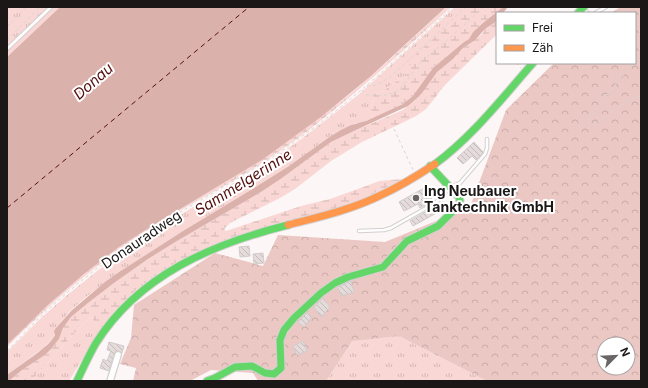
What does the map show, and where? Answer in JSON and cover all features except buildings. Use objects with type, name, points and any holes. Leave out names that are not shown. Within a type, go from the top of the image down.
[{"type":"main road","points":[[77,381],[98,340],[112,320],[140,292],[170,270],[205,252],[231,241],[335,212],[364,202],[410,180],[441,159],[468,135],[532,64]]},
{"type":"main road","points":[[207,381],[235,367],[252,366],[265,373],[274,374],[281,368],[280,340],[284,330],[294,318],[327,288],[348,277],[383,267],[407,241],[438,226],[454,211],[459,205],[459,197],[430,166]]},
{"type":"street","points":[[110,381],[118,355]]},
{"type":"lane","points":[[7,49],[51,7]]},
{"type":"lane","points":[[597,12],[606,7]]},
{"type":"lane","points":[[359,231],[384,230],[391,228],[436,203],[442,198],[450,186],[455,186],[460,183],[485,154],[487,139]]},
{"type":"path","points":[[7,26],[26,7]]},
{"type":"path","points":[[7,40],[40,7]]},
{"type":"path","name":"Donauradweg","points":[[7,350],[39,318],[81,281],[117,254],[162,223],[230,184],[278,154],[304,135],[367,85],[453,7]]},
{"type":"path","points":[[367,85],[377,85],[390,77],[466,7]]},
{"type":"path","points":[[362,89],[367,95],[374,96],[389,94],[400,90],[421,62],[453,36],[484,7]]},
{"type":"path","points":[[635,64],[588,120],[588,123],[593,125],[631,99],[641,96]]},
{"type":"path","points":[[394,129],[412,168]]},
{"type":"path","points":[[620,381],[641,358]]},
{"type":"green space","points":[[7,7],[60,7],[7,57]]},
{"type":"green space","points":[[446,7],[451,7],[373,78],[310,129],[254,168],[165,219],[131,241],[58,299],[7,347],[7,345],[48,305],[84,274],[119,247],[152,226],[262,160],[321,117],[387,62]]},
{"type":"green space","points":[[455,7],[469,7],[411,65],[405,75],[383,91],[374,94],[371,109],[373,118],[351,125],[328,138],[289,166],[119,272],[71,310],[55,329],[54,338],[7,375],[7,352],[40,319],[66,296],[112,259],[163,225],[262,166],[300,140],[358,95]]},
{"type":"green space","points":[[469,7],[503,7],[473,32],[469,39],[433,68],[418,91],[408,101],[373,118],[371,109],[374,94],[383,91],[405,75],[416,54]]},
{"type":"green space","points":[[621,7],[641,7],[641,381],[487,381],[399,336],[352,341],[326,381],[258,381],[253,373],[211,370],[190,381],[133,381],[136,368],[120,364],[131,338],[134,305],[215,253],[263,266],[278,235],[385,242],[470,207],[506,110],[553,64],[636,64],[636,12],[612,12]]},
{"type":"green space","points":[[496,22],[496,35],[443,87],[426,109],[416,116],[362,142],[331,161],[295,189],[230,223],[224,229],[226,231],[301,206],[330,199],[379,181],[403,179],[362,199],[244,233],[197,252],[175,263],[134,292],[116,310],[100,330],[91,317],[31,381],[9,381],[51,349],[59,339],[63,328],[71,317],[114,283],[148,259],[261,192],[331,142],[403,110],[416,99],[436,72],[453,59],[463,48],[482,34],[485,29]]},
{"type":"green space","points":[[91,317],[100,330],[69,381],[31,381],[81,326]]},
{"type":"green space","points":[[399,336],[487,381],[326,381],[352,340]]},
{"type":"water","name":"Donau","points":[[60,7],[446,7],[371,76],[321,117],[262,160],[119,247],[84,274],[48,305],[7,345],[7,57]]},
{"type":"water","points":[[503,7],[508,7],[504,12],[497,12]]},
{"type":"water","points":[[496,13],[496,22],[485,29],[475,40],[463,48],[453,59],[437,72],[422,93],[408,106],[331,142],[261,192],[148,259],[114,283],[71,317],[63,328],[59,339],[45,355],[7,381],[7,375],[47,345],[55,335],[55,329],[72,310],[105,282],[183,231],[289,166],[341,130],[351,125],[366,121],[403,104],[413,96],[433,68],[469,39],[473,32]]},
{"type":"ferry route","points":[[7,208],[249,7]]},
{"type":"traffic: fast","points":[[579,12],[584,7]]},
{"type":"traffic: fast","points":[[435,164],[475,129],[532,64]]},
{"type":"traffic: fast","points":[[207,381],[235,367],[252,366],[265,373],[274,374],[281,368],[280,340],[284,330],[294,318],[321,293],[335,283],[348,277],[383,267],[407,241],[438,226],[459,205],[460,201],[459,197],[430,166]]},
{"type":"traffic: fast","points":[[77,381],[96,343],[113,319],[133,299],[156,281],[205,253],[232,242],[288,225]]},
{"type":"traffic: slow","points":[[288,225],[334,213],[368,201],[401,185],[435,164]]},
{"type":"place","name":"Ing Neubauer Tanktechnik GmbH","points":[[416,198]]},
{"type":"water label","name":"Sammelgerinne","points":[[243,182]]}]
